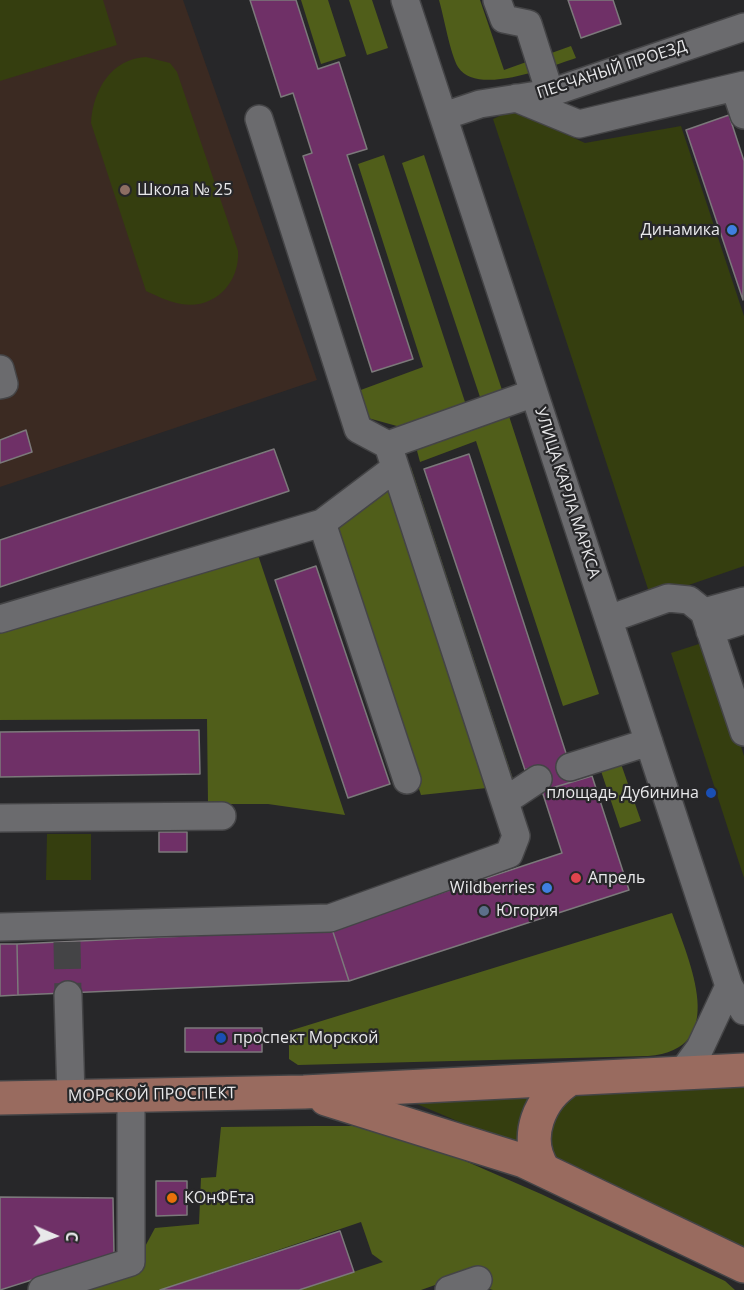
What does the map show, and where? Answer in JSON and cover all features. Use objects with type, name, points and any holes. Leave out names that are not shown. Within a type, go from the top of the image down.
[{"type":"main road","name":"МОРСКОЙ ПРОСПЕКТ","points":[[0,1098],[304,1092],[683,1071],[744,1070]]},
{"type":"main road","points":[[544,1170],[534,1150],[537,1122],[548,1095],[570,1079]]},
{"type":"main road","points":[[304,1092],[524,1161],[744,1266]]},
{"type":"street","name":"УЛИЦА КАРЛА МАРКСА","points":[[405,0],[729,986],[744,1011]]},
{"type":"street","points":[[497,0],[504,19],[528,24],[550,93]]},
{"type":"street","name":"ПЕСЧАНЫЙ ПРОЕЗД","points":[[444,116],[480,105],[550,93],[744,27]]},
{"type":"street","points":[[516,98],[579,124],[739,87],[744,115]]},
{"type":"street","points":[[0,927],[67,934],[330,918],[509,854],[516,836],[391,457],[358,429],[259,119]]},
{"type":"street","points":[[0,369],[4,384],[0,385]]},
{"type":"street","points":[[0,619],[322,523],[391,457],[534,393]]},
{"type":"street","points":[[322,523],[407,780]]},
{"type":"street","points":[[609,619],[668,598],[688,600],[707,622],[744,732]]},
{"type":"street","points":[[707,622],[744,601]]},
{"type":"street","points":[[707,622],[744,620]]},
{"type":"street","points":[[570,766],[649,742]]},
{"type":"street","points":[[505,801],[538,780]]},
{"type":"street","points":[[0,818],[222,816]]},
{"type":"street","points":[[683,1071],[700,1048],[729,986]]},
{"type":"street","points":[[68,994],[71,1097]]},
{"type":"street","points":[[42,1290],[131,1262],[130,1096]]},
{"type":"street","points":[[449,1290],[478,1280]]},
{"type":"shaded area","name":"Школа № 25","points":[[0,0],[183,0],[317,380],[0,487]]},
{"type":"green space","points":[[0,0],[103,0],[117,45],[0,81]]},
{"type":"green space","points":[[301,0],[328,0],[346,56],[321,64]]},
{"type":"green space","points":[[349,0],[372,0],[388,48],[367,55]]},
{"type":"green space","points":[[439,0],[480,0],[504,70],[571,46],[576,58],[515,77],[481,79],[467,76],[455,61]]},
{"type":"green space","points":[[146,57],[170,63],[177,72],[238,251],[238,262],[230,283],[215,298],[205,303],[181,304],[146,291],[91,123],[96,99],[106,78],[123,64]]},
{"type":"green space","points":[[513,110],[585,143],[681,126],[744,316],[744,566],[651,598],[493,119]]},
{"type":"green space","points":[[384,155],[466,405],[404,428],[368,418],[358,391],[423,367],[358,164]]},
{"type":"green space","points":[[424,155],[503,393],[481,400],[402,163]]},
{"type":"green space","points":[[508,413],[599,694],[563,706],[476,441],[420,462],[416,447]]},
{"type":"green space","points":[[411,467],[515,785],[421,795],[331,524]]},
{"type":"green space","points":[[258,555],[345,815],[268,804],[208,804],[207,719],[0,720],[0,630]]},
{"type":"green space","points":[[708,641],[744,756],[744,878],[671,653]]},
{"type":"green space","points":[[620,761],[641,821],[620,828],[600,768]]},
{"type":"green space","points":[[47,834],[91,834],[91,880],[46,880]]},
{"type":"green space","points":[[672,913],[694,978],[698,1000],[697,1021],[689,1038],[674,1050],[648,1056],[298,1065],[289,1059],[289,1031]]},
{"type":"green space","points":[[744,1085],[744,1250],[549,1157],[549,1112],[567,1092]]},
{"type":"green space","points":[[537,1088],[521,1148],[398,1096]]},
{"type":"green space","points":[[353,1126],[391,1132],[431,1146],[541,1194],[725,1281],[735,1290],[493,1290],[452,1279],[421,1290],[299,1290],[383,1262],[372,1254],[361,1222],[160,1290],[68,1290],[134,1267],[155,1228],[199,1224],[201,1178],[216,1177],[221,1127]]},
{"type":"building","points":[[250,0],[296,0],[318,69],[339,62],[367,149],[347,155],[413,359],[372,372],[303,156],[312,153],[293,93],[281,97]]},
{"type":"building","points":[[568,0],[613,0],[621,24],[581,38]]},
{"type":"building","name":"Динамика","points":[[729,115],[744,161],[743,300],[686,130]]},
{"type":"building","points":[[26,430],[32,452],[0,463],[0,440]]},
{"type":"building","points":[[274,449],[289,491],[0,587],[0,540]]},
{"type":"building","points":[[469,454],[575,781],[542,791],[534,766],[525,770],[424,469]]},
{"type":"building","points":[[316,566],[390,784],[348,798],[275,580]]},
{"type":"building","points":[[199,730],[200,774],[0,777],[0,732]]},
{"type":"building","points":[[592,776],[629,890],[349,981],[332,929],[562,853],[542,791]]},
{"type":"building","points":[[159,832],[187,832],[187,852],[159,852]]},
{"type":"building","points":[[332,929],[349,981],[18,995],[17,944]]},
{"type":"building","points":[[0,944],[17,944],[18,995],[0,996]]},
{"type":"building","points":[[185,1028],[262,1028],[262,1052],[185,1052]]},
{"type":"building","name":"КОнФЕта","points":[[156,1181],[187,1181],[187,1215],[156,1216]]},
{"type":"building","points":[[0,1197],[113,1198],[114,1254],[0,1290]]},
{"type":"building","points":[[340,1231],[354,1272],[299,1290],[160,1290]]},
{"type":"tunnel","points":[[67,942],[68,995]]},
{"type":"place","name":"Школа № 25","points":[[125,190]]},
{"type":"place","name":"Динамика","points":[[732,230]]},
{"type":"place","name":"площадь Дубинина","points":[[711,793]]},
{"type":"place","name":"Апрель","points":[[576,878]]},
{"type":"place","name":"Wildberries","points":[[547,888]]},
{"type":"place","name":"Югория","points":[[484,911]]},
{"type":"place","name":"проспект Морской","points":[[221,1038]]},
{"type":"place","name":"КОнФЕта","points":[[172,1198]]}]
